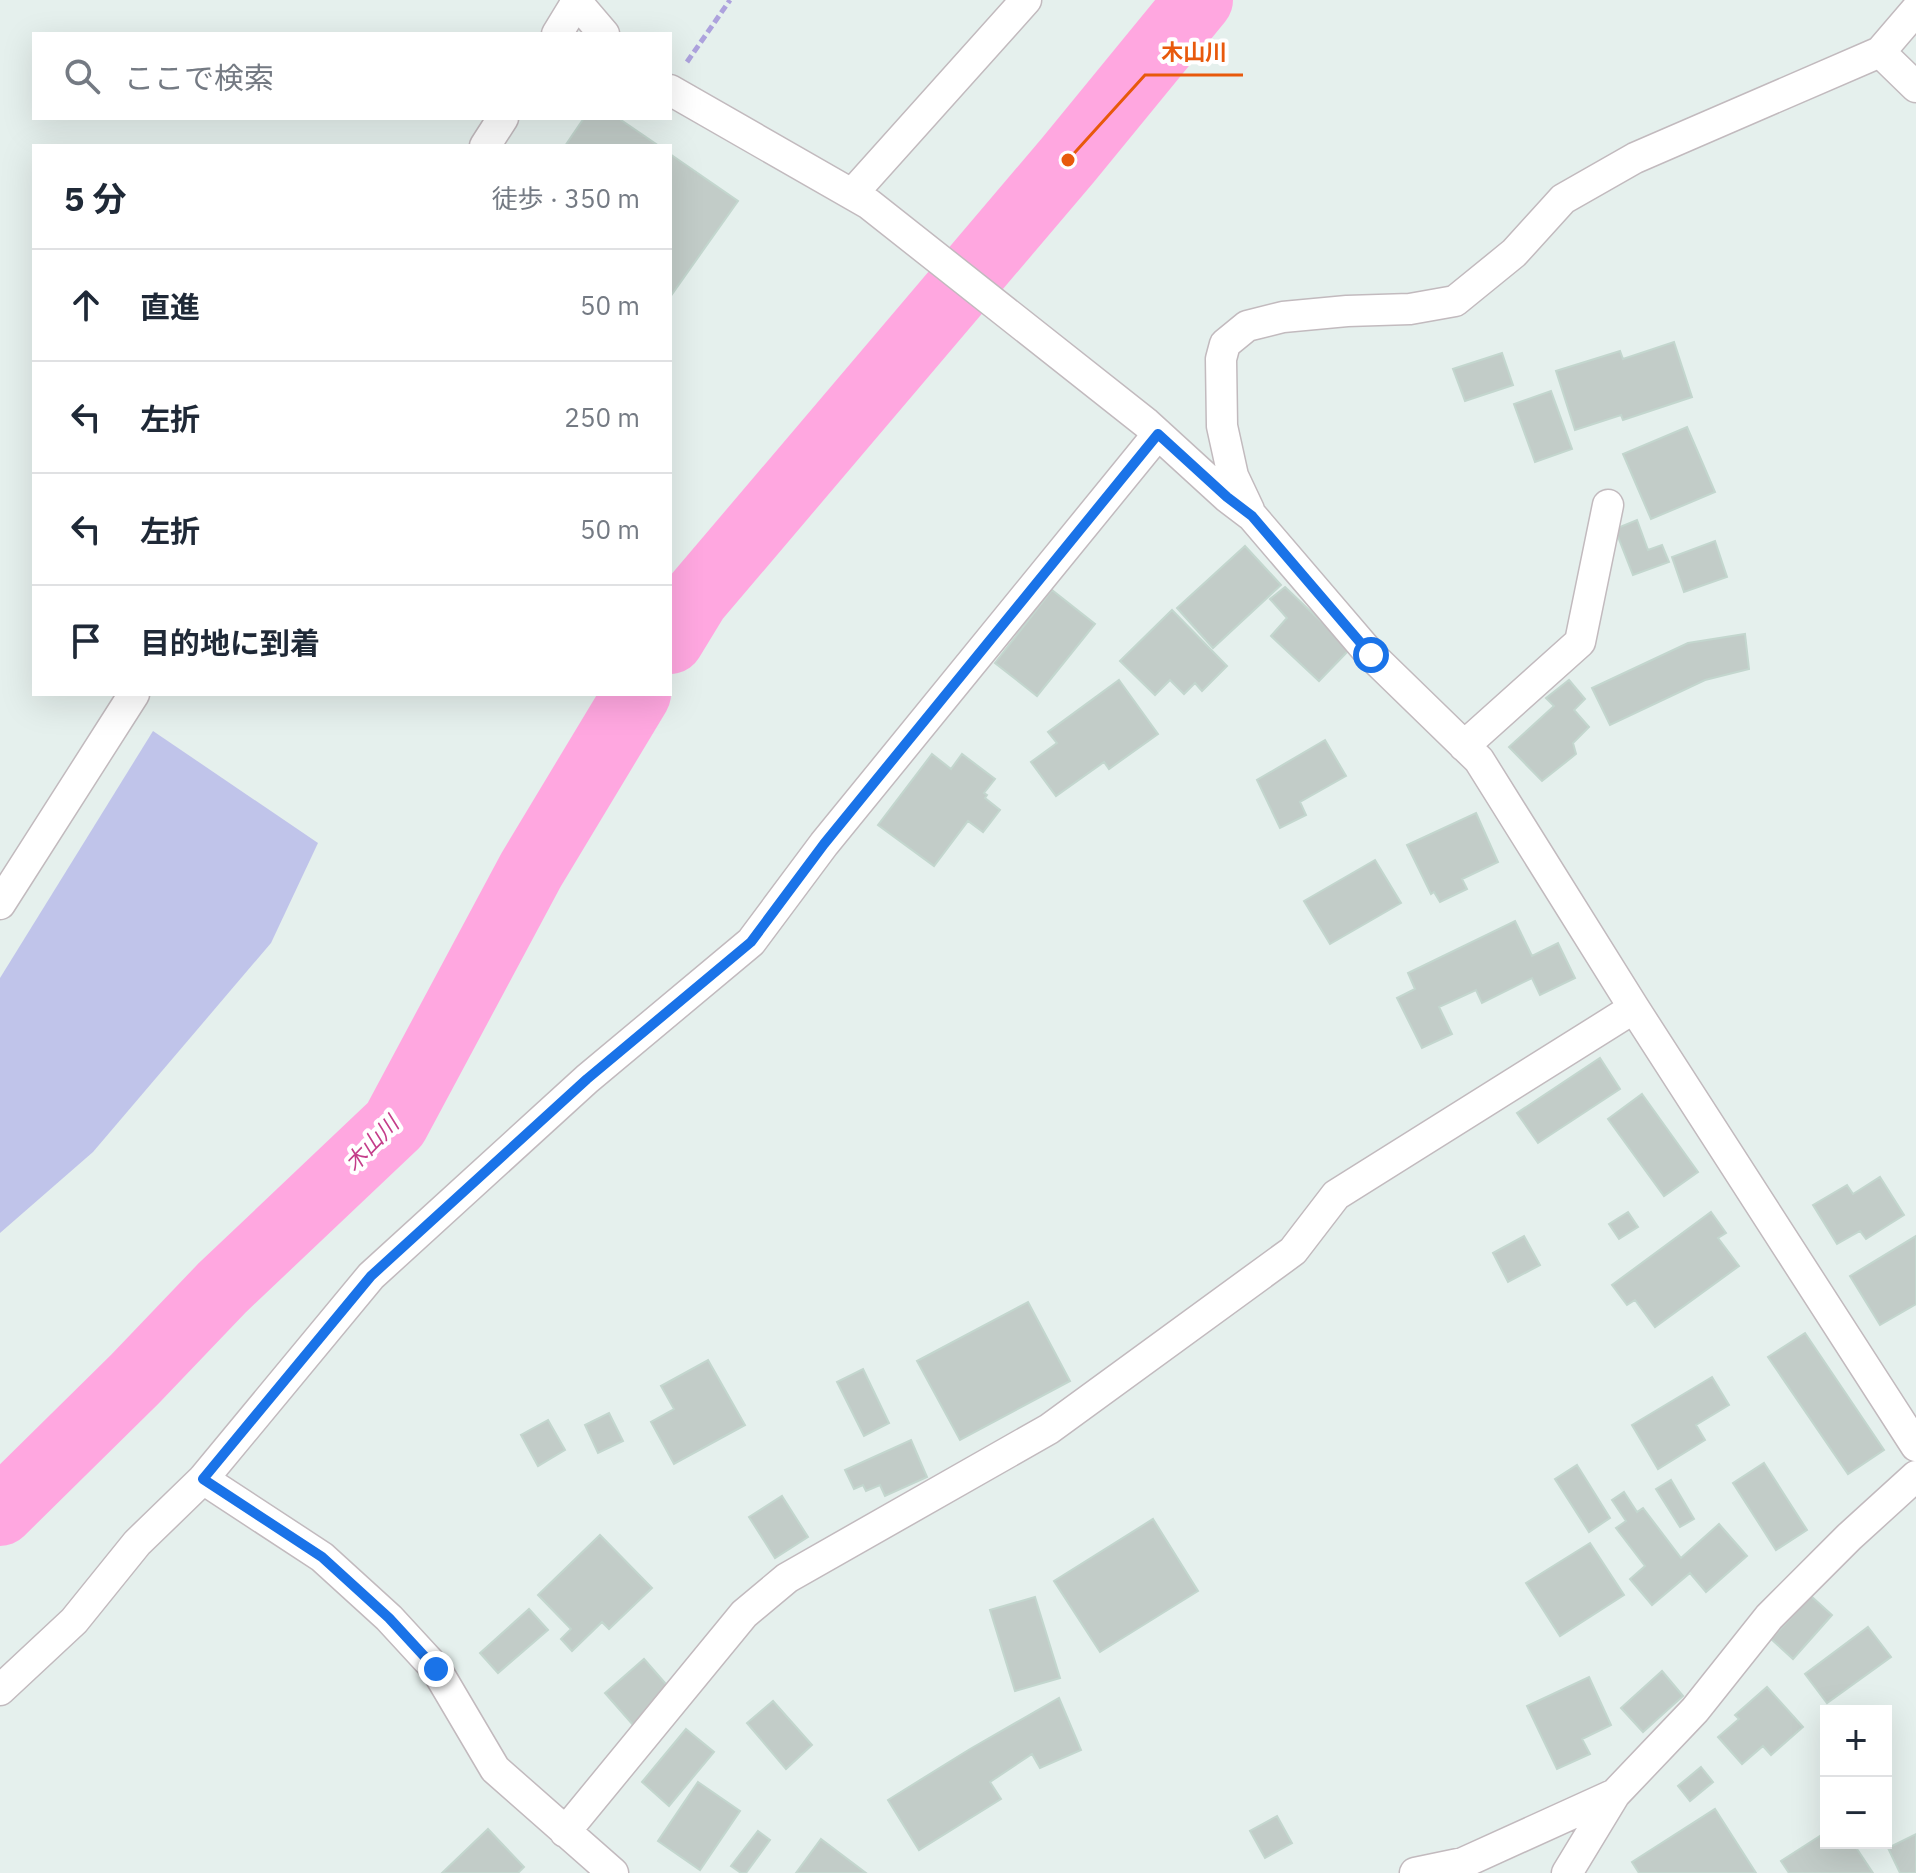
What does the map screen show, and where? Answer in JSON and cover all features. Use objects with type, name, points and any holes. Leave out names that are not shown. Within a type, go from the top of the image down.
[{"type":"street","points":[[861,198],[1026,0]]},
{"type":"street","points":[[558,32],[576,1],[602,32]]},
{"type":"street","points":[[1252,516],[1233,476],[1222,426],[1221,359],[1225,344],[1247,326],[1283,317],[1410,309],[1455,301],[1514,253],[1563,199],[1635,158],[1880,52],[1916,10]]},
{"type":"street","points":[[1880,52],[1916,87]]},
{"type":"street","points":[[674,82],[861,198],[1152,429],[1252,516],[1371,655],[1479,760],[1634,1008],[1916,1446]]},
{"type":"street","points":[[486,144],[502,120]]},
{"type":"street","points":[[0,1690],[74,1621],[137,1543],[203,1479],[371,1276],[587,1079],[751,942],[824,844],[1152,429]]},
{"type":"street","points":[[1464,746],[1580,642],[1608,505]]},
{"type":"street","points":[[0,904],[133,696]]},
{"type":"street","points":[[565,1832],[744,1614],[787,1578],[1049,1429],[1293,1251],[1336,1195],[1634,1008]]},
{"type":"street","points":[[1567,1873],[1615,1794],[1695,1710],[1769,1617],[1916,1476]]},
{"type":"street","points":[[203,1479],[322,1557],[389,1618],[436,1669],[495,1769],[613,1873]]},
{"type":"street","points":[[1415,1873],[1463,1863],[1615,1794]]},
{"type":"path","points":[[674,82],[730,0]]},
{"type":"shaded area","points":[[153,731],[318,843],[271,943],[93,1152],[0,1233],[0,978]]},
{"type":"building","points":[[583,120],[621,120],[656,144],[566,144]]},
{"type":"building","points":[[672,155],[738,201],[672,294]]},
{"type":"building","points":[[1674,342],[1692,397],[1623,420],[1621,415],[1575,430],[1556,371],[1620,351],[1623,359]]},
{"type":"building","points":[[1502,353],[1513,385],[1465,401],[1453,369]]},
{"type":"building","points":[[1551,391],[1572,449],[1535,462],[1514,404]]},
{"type":"building","points":[[1687,427],[1715,492],[1651,519],[1623,454]]},
{"type":"building","points":[[1637,520],[1648,550],[1662,545],[1669,562],[1633,575],[1615,529]]},
{"type":"building","points":[[1715,541],[1727,577],[1684,592],[1672,557]]},
{"type":"building","points":[[1245,546],[1281,585],[1213,648],[1177,608]]},
{"type":"building","points":[[1285,587],[1350,649],[1319,681],[1271,636],[1287,618],[1270,599]]},
{"type":"building","points":[[1052,590],[1095,624],[1037,696],[995,663]]},
{"type":"building","points":[[1172,610],[1227,666],[1202,691],[1195,683],[1184,694],[1170,680],[1155,695],[1120,661]]},
{"type":"building","points":[[1745,634],[1749,669],[1705,680],[1610,725],[1592,688],[1688,643]]},
{"type":"building","points":[[1119,680],[1158,734],[1109,769],[1104,762],[1056,796],[1031,762],[1057,743],[1048,732]]},
{"type":"building","points":[[1569,680],[1585,699],[1574,710],[1589,727],[1573,743],[1576,754],[1542,781],[1509,747],[1554,706],[1546,698]]},
{"type":"building","points":[[1325,740],[1346,776],[1300,802],[1306,815],[1280,828],[1257,780]]},
{"type":"building","points":[[932,754],[951,769],[962,754],[995,779],[984,793],[987,795],[985,798],[1000,810],[983,832],[968,821],[934,866],[878,825]]},
{"type":"building","points":[[1476,813],[1498,862],[1462,879],[1467,889],[1440,902],[1434,892],[1431,894],[1407,845]]},
{"type":"building","points":[[1375,860],[1401,903],[1330,944],[1304,901]]},
{"type":"building","points":[[1515,921],[1532,956],[1558,943],[1575,978],[1540,995],[1532,978],[1482,1003],[1476,990],[1439,1007],[1452,1034],[1422,1048],[1397,998],[1415,989],[1408,973]]},
{"type":"building","points":[[1600,1058],[1620,1089],[1538,1143],[1517,1113]]},
{"type":"building","points":[[1642,1094],[1698,1172],[1664,1196],[1608,1119]]},
{"type":"building","points":[[1880,1177],[1904,1215],[1866,1239],[1860,1231],[1837,1244],[1813,1205],[1847,1185],[1853,1194]]},
{"type":"building","points":[[1628,1212],[1638,1227],[1619,1239],[1609,1224]]},
{"type":"building","points":[[1711,1212],[1726,1233],[1718,1238],[1739,1266],[1655,1327],[1635,1300],[1627,1305],[1612,1285]]},
{"type":"building","points":[[1524,1236],[1540,1265],[1508,1282],[1493,1253]]},
{"type":"building","points":[[1916,1236],[1916,1304],[1880,1325],[1850,1276]]},
{"type":"building","points":[[1028,1302],[1070,1381],[960,1440],[917,1361]]},
{"type":"building","points":[[1805,1333],[1884,1450],[1848,1474],[1768,1357]]},
{"type":"building","points":[[708,1360],[745,1425],[674,1464],[651,1422],[674,1409],[661,1386]]},
{"type":"building","points":[[863,1369],[889,1423],[864,1436],[837,1382]]},
{"type":"building","points":[[1712,1377],[1729,1405],[1696,1425],[1705,1440],[1658,1469],[1632,1425]]},
{"type":"building","points":[[609,1413],[623,1441],[598,1453],[585,1425]]},
{"type":"building","points":[[548,1420],[565,1450],[538,1466],[521,1435]]},
{"type":"building","points":[[911,1440],[927,1477],[885,1496],[880,1485],[866,1491],[863,1485],[854,1489],[845,1470]]},
{"type":"building","points":[[1764,1463],[1807,1530],[1776,1550],[1733,1483]]},
{"type":"building","points":[[1577,1465],[1610,1518],[1589,1532],[1555,1479]]},
{"type":"building","points":[[1671,1480],[1694,1519],[1680,1527],[1656,1489]]},
{"type":"building","points":[[1624,1492],[1637,1512],[1643,1508],[1681,1558],[1719,1524],[1747,1556],[1706,1592],[1690,1573],[1652,1605],[1630,1579],[1645,1566],[1616,1528],[1626,1521],[1612,1500]]},
{"type":"building","points":[[782,1496],[808,1537],[775,1558],[749,1517]]},
{"type":"building","points":[[1153,1519],[1198,1591],[1100,1652],[1054,1581]]},
{"type":"building","points":[[600,1535],[652,1588],[609,1629],[602,1622],[572,1651],[561,1639],[571,1629],[538,1595]]},
{"type":"building","points":[[1590,1543],[1624,1595],[1560,1636],[1526,1583]]},
{"type":"building","points":[[1811,1596],[1832,1615],[1793,1659],[1771,1639]]},
{"type":"building","points":[[1035,1597],[1060,1678],[1015,1691],[990,1610]]},
{"type":"building","points":[[529,1609],[548,1630],[498,1673],[480,1653]]},
{"type":"building","points":[[1868,1627],[1891,1657],[1827,1703],[1805,1674]]},
{"type":"building","points":[[644,1659],[672,1691],[634,1726],[605,1693]]},
{"type":"building","points":[[1662,1671],[1683,1696],[1643,1732],[1621,1708]]},
{"type":"building","points":[[1589,1677],[1611,1725],[1582,1739],[1590,1754],[1557,1769],[1527,1706]]},
{"type":"building","points":[[1767,1687],[1803,1727],[1771,1755],[1763,1746],[1742,1764],[1718,1737],[1739,1719],[1735,1715]]},
{"type":"building","points":[[1059,1698],[1081,1750],[1040,1768],[1032,1754],[990,1782],[1001,1799],[919,1850],[888,1800]]},
{"type":"building","points":[[773,1701],[812,1745],[786,1769],[747,1723]]},
{"type":"building","points":[[686,1729],[714,1752],[669,1806],[642,1782]]},
{"type":"building","points":[[1701,1767],[1713,1782],[1690,1801],[1678,1786]]},
{"type":"building","points":[[698,1782],[740,1811],[700,1870],[658,1841]]},
{"type":"building","points":[[1715,1809],[1756,1873],[1639,1873],[1632,1862]]},
{"type":"building","points":[[1277,1816],[1292,1843],[1265,1858],[1250,1831]]},
{"type":"building","points":[[488,1829],[524,1867],[518,1873],[442,1873]]},
{"type":"building","points":[[758,1831],[770,1840],[746,1873],[741,1873],[731,1866]]},
{"type":"building","points":[[1916,1834],[1916,1873],[1900,1873],[1888,1849]]},
{"type":"building","points":[[1820,1836],[1820,1849],[1857,1849],[1873,1873],[1789,1873],[1781,1861]]},
{"type":"building","points":[[821,1839],[866,1873],[796,1873]]},
{"type":"waterway","name":"木山川","points":[[672,637],[695,599],[1068,160],[1199,0]]},
{"type":"waterway","name":"木山川","points":[[0,1512],[222,1288],[395,1124],[531,870],[636,696]]},
{"type":"place","name":"木山川","points":[[1068,160]]},
{"type":"route","points":[[436,1669],[389,1618],[322,1557],[203,1479],[371,1276],[587,1079],[751,942],[824,844],[1158,434],[1252,516],[1371,655]]}]
